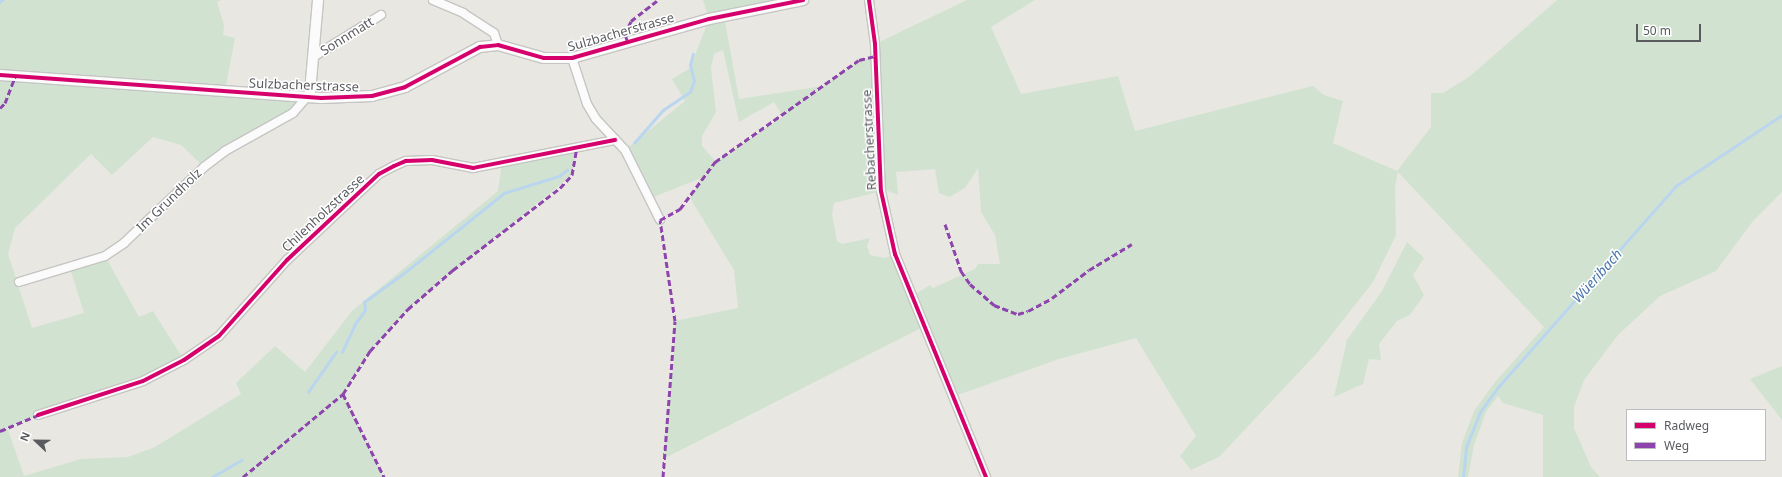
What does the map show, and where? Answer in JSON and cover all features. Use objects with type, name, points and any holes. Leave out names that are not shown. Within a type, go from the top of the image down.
[{"type":"street","points":[[307,97],[310,92],[318,0]]},
{"type":"street","points":[[433,0],[463,13],[488,28],[498,38],[498,45]]},
{"type":"street","name":"Sulzbacherstrasse","points":[[0,75],[307,97],[363,97],[390,93],[409,85],[480,47],[498,45],[544,58],[572,58],[709,19],[803,0]]},
{"type":"street","name":"Rebacherstrasse","points":[[869,0],[875,44],[881,191],[894,250],[986,477]]},
{"type":"street","name":"Sonnmatt","points":[[313,57],[381,15]]},
{"type":"street","points":[[572,58],[588,104],[596,119],[625,150],[660,220]]},
{"type":"street","name":"Im Grundholz","points":[[19,282],[105,256],[124,243],[204,167],[225,151],[293,113],[307,97]]},
{"type":"street","name":"Chilenholzstrasse","points":[[38,415],[143,381],[184,360],[219,336],[287,260],[379,174],[394,166],[406,161],[425,159],[473,168],[616,140]]},
{"type":"green space","points":[[0,0],[221,0],[217,2],[224,25],[223,35],[235,38],[225,91],[307,97],[302,103],[204,167],[181,145],[153,137],[112,175],[91,154],[15,228],[8,254],[32,328],[84,313],[70,268],[105,256],[139,317],[153,311],[184,360],[143,381],[7,427],[24,476],[81,459],[128,457],[155,447],[241,394],[236,383],[275,346],[305,372],[352,311],[498,191],[502,163],[577,147],[572,175],[408,309],[370,351],[343,394],[384,477],[0,477]]},
{"type":"green space","points":[[703,0],[803,0],[724,16],[739,99],[823,86],[859,60],[875,56],[875,44],[967,0],[1035,0],[991,27],[1021,94],[1118,76],[1135,131],[1313,86],[1324,95],[1343,101],[1333,143],[1397,171],[1431,127],[1431,93],[1443,93],[1469,77],[1557,0],[1782,0],[1782,192],[1753,221],[1716,271],[1660,296],[1618,335],[1584,380],[1574,407],[1574,428],[1591,467],[1600,477],[1543,477],[1543,415],[1503,403],[1498,396],[1486,412],[1474,445],[1468,477],[1458,477],[1462,443],[1474,411],[1495,382],[1544,327],[1398,172],[1395,187],[1396,235],[1373,282],[1317,353],[1219,457],[1191,470],[1180,456],[1196,436],[1136,338],[1059,359],[952,397],[923,327],[663,459],[674,358],[675,321],[738,308],[734,270],[690,198],[701,178],[651,198],[625,150],[685,101],[672,79],[690,68],[709,19]],"holes":[[[723,50],[739,122],[774,102],[783,116],[716,162],[702,146],[702,136],[716,112],[711,68],[714,54]],[[978,168],[981,212],[995,235],[1000,264],[978,264],[975,269],[933,288],[930,285],[911,297],[895,254],[885,258],[870,255],[867,246],[870,238],[842,244],[837,241],[832,214],[834,203],[886,190],[898,195],[896,172],[935,169],[939,193],[949,197],[965,188]]]},
{"type":"green space","points":[[1407,242],[1424,258],[1413,275],[1424,295],[1410,315],[1397,321],[1379,344],[1381,360],[1369,359],[1363,384],[1334,397],[1347,340],[1382,291]]},
{"type":"green space","points":[[1782,366],[1782,420],[1750,379]]},
{"type":"waterway","points":[[634,143],[663,110],[690,92],[694,81],[690,65],[693,54]]},
{"type":"waterway","name":"Wüeribach","points":[[1463,477],[1466,447],[1480,412],[1499,386],[1677,185],[1782,115]]},
{"type":"waterway","points":[[342,352],[355,324],[365,310],[364,302],[408,270],[504,193],[559,176],[567,170]]},
{"type":"waterway","points":[[308,392],[336,352]]},
{"type":"waterway","points":[[212,477],[241,460]]},
{"type":"marked path","points":[[627,40],[625,34],[631,21],[658,0]]},
{"type":"marked path","points":[[663,477],[675,321],[660,220],[680,209],[715,162],[859,60],[875,56]]},
{"type":"marked path","points":[[0,108],[5,103],[16,75]]},
{"type":"marked path","points":[[243,477],[343,394],[370,351],[408,309],[453,270],[560,188],[572,175],[577,147]]},
{"type":"marked path","points":[[945,224],[961,271],[970,284],[994,305],[1018,314],[1028,311],[1052,298],[1089,270],[1132,244]]},
{"type":"marked path","points":[[343,394],[384,477]]},
{"type":"marked path","points":[[0,431],[38,415]]},
{"type":"cycle path","points":[[0,75],[321,98],[372,96],[405,87],[480,47],[498,45],[544,58],[572,58],[709,19],[803,0]]},
{"type":"cycle path","points":[[869,0],[875,44],[881,191],[895,254],[986,477]]},
{"type":"cycle path","points":[[38,415],[143,381],[184,360],[219,336],[287,260],[379,174],[394,166],[406,161],[432,160],[473,168],[615,140]]}]
